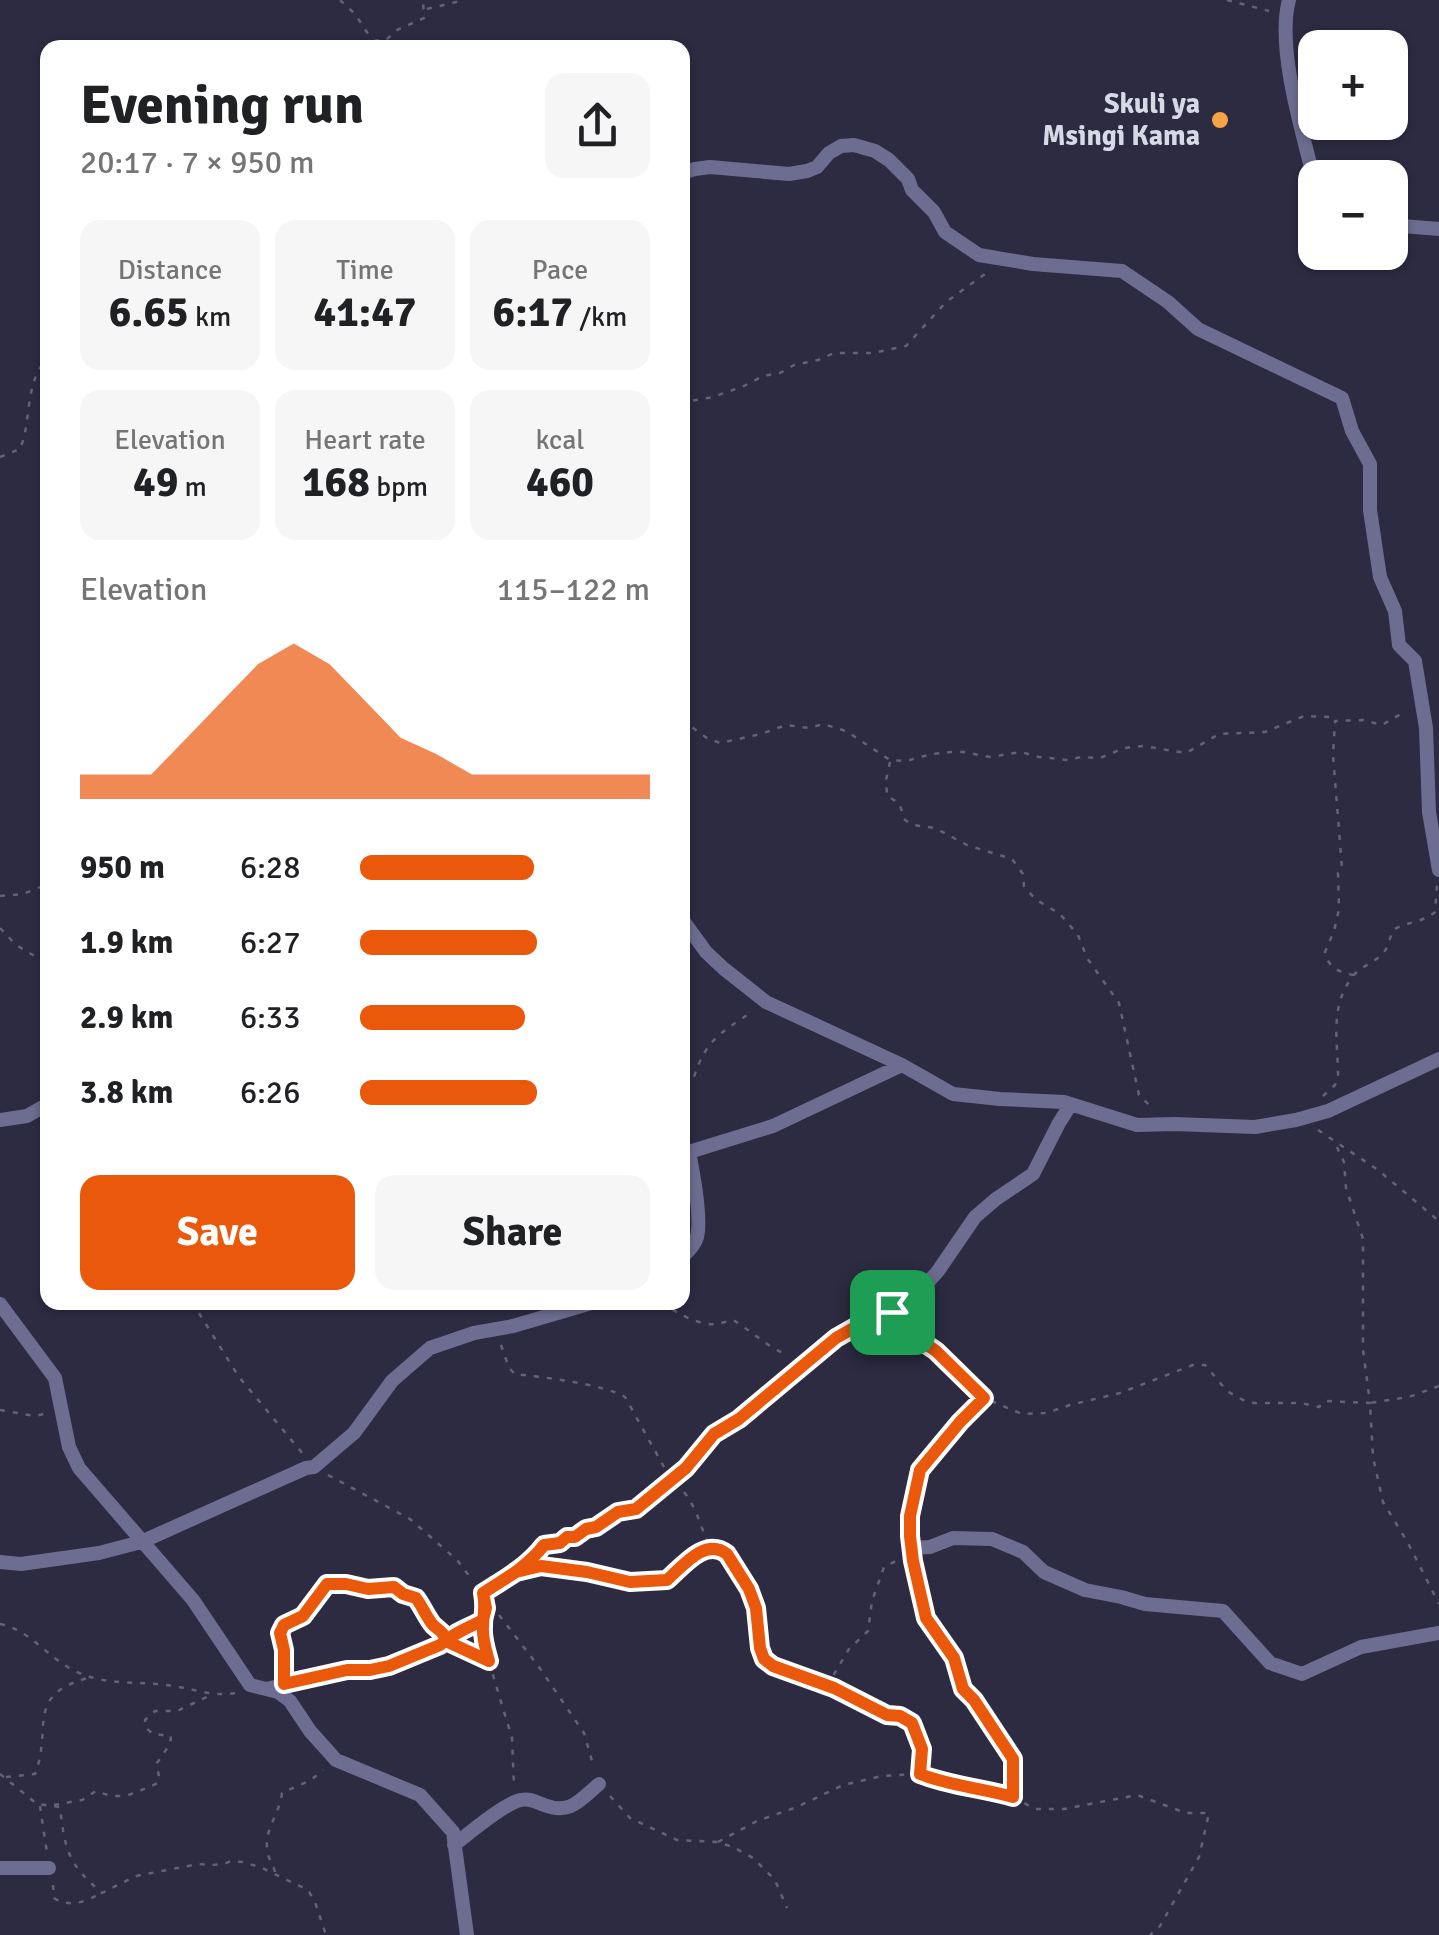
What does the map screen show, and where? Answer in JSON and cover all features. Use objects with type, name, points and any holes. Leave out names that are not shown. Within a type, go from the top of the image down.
[{"type":"street","points":[[1287,7],[1286,52],[1310,160]]},
{"type":"street","points":[[690,171],[710,168],[789,174],[817,167],[840,146],[874,151],[908,179],[912,190],[934,212],[945,232],[979,254],[1034,264],[1122,271],[1168,302],[1198,329],[1342,398],[1352,432],[1370,464],[1370,510],[1380,577],[1395,611],[1400,645],[1415,661],[1423,710],[1429,812],[1439,869]]},
{"type":"street","points":[[1408,226],[1439,229]]},
{"type":"street","points":[[690,930],[706,952],[766,1002],[902,1065],[953,1094],[1072,1104],[1136,1125],[1255,1127],[1328,1111],[1439,1059]]},
{"type":"street","points":[[690,1152],[772,1126],[902,1065]]},
{"type":"street","points":[[261,1688],[347,1670],[389,1666],[440,1645],[454,1632],[483,1620],[483,1593],[516,1572],[544,1545],[560,1543],[618,1512],[636,1509],[686,1468],[714,1434],[739,1419],[836,1338],[892,1312],[916,1296],[975,1216],[1034,1174],[1058,1123],[1072,1104]]},
{"type":"street","points":[[0,1120],[27,1116],[40,1109]]},
{"type":"street","points":[[690,1157],[698,1226],[697,1240],[690,1247]]},
{"type":"street","points":[[0,1304],[55,1378],[69,1447],[78,1468],[193,1600],[250,1685],[278,1692],[290,1701],[336,1760],[420,1794],[453,1832],[467,1935]]},
{"type":"street","points":[[0,1562],[21,1564],[99,1553],[141,1542],[314,1467],[354,1434],[392,1381],[430,1348],[474,1332],[566,1310]]},
{"type":"street","points":[[912,1550],[954,1538],[992,1539],[1022,1552],[1044,1572],[1085,1590],[1145,1604],[1223,1611],[1270,1663],[1302,1674],[1361,1646],[1439,1633]]},
{"type":"street","points":[[454,1844],[513,1802],[530,1799],[550,1808],[566,1809],[599,1784]]},
{"type":"street","points":[[0,1868],[50,1868]]},
{"type":"path","points":[[340,0],[355,14],[372,40]]},
{"type":"path","points":[[382,40],[424,18],[423,0]]},
{"type":"path","points":[[425,9],[464,0]]},
{"type":"path","points":[[1227,0],[1287,7]]},
{"type":"path","points":[[690,401],[713,397],[763,376],[834,354],[873,353],[906,346],[946,302],[987,272],[994,258]]},
{"type":"path","points":[[0,457],[20,449],[40,368]]},
{"type":"path","points":[[690,726],[720,742],[786,725],[809,728],[823,724],[846,732],[890,760],[906,761],[951,752],[990,758],[1021,752],[1068,760],[1081,756],[1100,758],[1124,748],[1143,746],[1186,753],[1219,734],[1265,732],[1304,716],[1382,725],[1400,713],[1423,710]]},
{"type":"path","points":[[1336,720],[1333,756],[1342,868],[1338,873],[1339,909],[1325,956],[1338,972],[1354,975]]},
{"type":"path","points":[[890,760],[887,796],[899,803],[905,820],[1012,859],[1034,899],[1060,914],[1078,935],[1087,958],[1119,1003],[1138,1095],[1156,1112],[1160,1125]]},
{"type":"path","points":[[1439,869],[1435,912],[1393,930],[1383,954],[1354,975],[1338,1004],[1338,1077],[1304,1117],[1378,1170],[1439,1222]]},
{"type":"path","points":[[0,896],[40,887]]},
{"type":"path","points":[[0,928],[16,946],[40,960]]},
{"type":"path","points":[[690,1078],[709,1042],[766,1002]]},
{"type":"path","points":[[1334,1141],[1344,1162],[1346,1188],[1364,1239],[1362,1350],[1373,1456],[1383,1502],[1439,1604]]},
{"type":"path","points":[[672,1310],[704,1323],[734,1320],[783,1354],[810,1360]]},
{"type":"path","points":[[892,1312],[984,1398],[1022,1414],[1046,1413],[1120,1393],[1193,1365],[1205,1365],[1227,1391],[1254,1403],[1301,1403],[1319,1408],[1325,1401],[1370,1404],[1409,1397],[1439,1386]]},
{"type":"path","points":[[496,1329],[509,1368],[515,1374],[617,1392],[625,1397],[666,1470],[675,1477],[701,1519],[703,1535],[711,1548]]},
{"type":"path","points":[[984,1398],[920,1470],[910,1516],[912,1550],[926,1618],[954,1658],[963,1689],[1013,1759],[1013,1797]]},
{"type":"path","points":[[0,1410],[35,1416],[64,1412]]},
{"type":"path","points":[[516,1572],[555,1566],[630,1582],[667,1580],[690,1557],[711,1548],[723,1549],[749,1589],[764,1659],[912,1723],[922,1749],[920,1774]]},
{"type":"path","points":[[827,1686],[850,1649],[868,1632],[872,1601],[884,1567],[912,1550]]},
{"type":"path","points":[[284,1684],[280,1633],[284,1625],[303,1616],[327,1584],[368,1589],[394,1587],[416,1598],[446,1640],[489,1661]]},
{"type":"path","points":[[483,1620],[489,1661],[512,1738],[513,1802]]},
{"type":"path","points":[[0,1624],[22,1632],[72,1670],[109,1682],[172,1685],[211,1695],[261,1688]]},
{"type":"path","points":[[2,1776],[36,1774],[48,1701],[58,1690],[93,1677]]},
{"type":"path","points":[[53,1806],[82,1800],[96,1791],[108,1796],[128,1796],[158,1783],[156,1763],[170,1744],[171,1736],[154,1734],[146,1728],[145,1720],[154,1711],[177,1711],[211,1695]]},
{"type":"path","points":[[275,1874],[266,1842],[270,1824],[281,1807],[282,1793],[311,1780],[336,1760]]},
{"type":"path","points":[[717,1842],[843,1785],[882,1776],[920,1774],[944,1784],[1013,1797],[1036,1809],[1064,1809],[1137,1794],[1186,1813],[1209,1813],[1199,1857],[1160,1926],[1150,1935]]},
{"type":"path","points":[[2,1776],[40,1804],[61,1810],[69,1856],[83,1877],[102,1892]]},
{"type":"path","points":[[40,1804],[57,1901],[78,1903],[136,1876],[198,1864],[242,1862],[308,1890],[326,1935]]},
{"type":"place","name":"Skuli ya Msingi Kama","points":[[1220,120]]},
{"type":"route","points":[[892,1312],[836,1338],[739,1419],[714,1434],[686,1468],[636,1509],[618,1512],[560,1543],[544,1545],[516,1572],[483,1593],[483,1620],[454,1632],[446,1640],[440,1645],[389,1666],[347,1670],[284,1684],[280,1633],[284,1625],[303,1616],[327,1584],[368,1589],[394,1587],[416,1598],[433,1624],[442,1630],[446,1640],[448,1642],[489,1661],[482,1632],[486,1612],[483,1593],[516,1572],[555,1566],[630,1582],[667,1580],[690,1557],[718,1548],[727,1554],[749,1589],[764,1659],[912,1723],[922,1749],[920,1774],[944,1784],[1013,1797],[1013,1759],[963,1689],[954,1658],[926,1618],[910,1536],[920,1470],[984,1398],[892,1312]]}]
